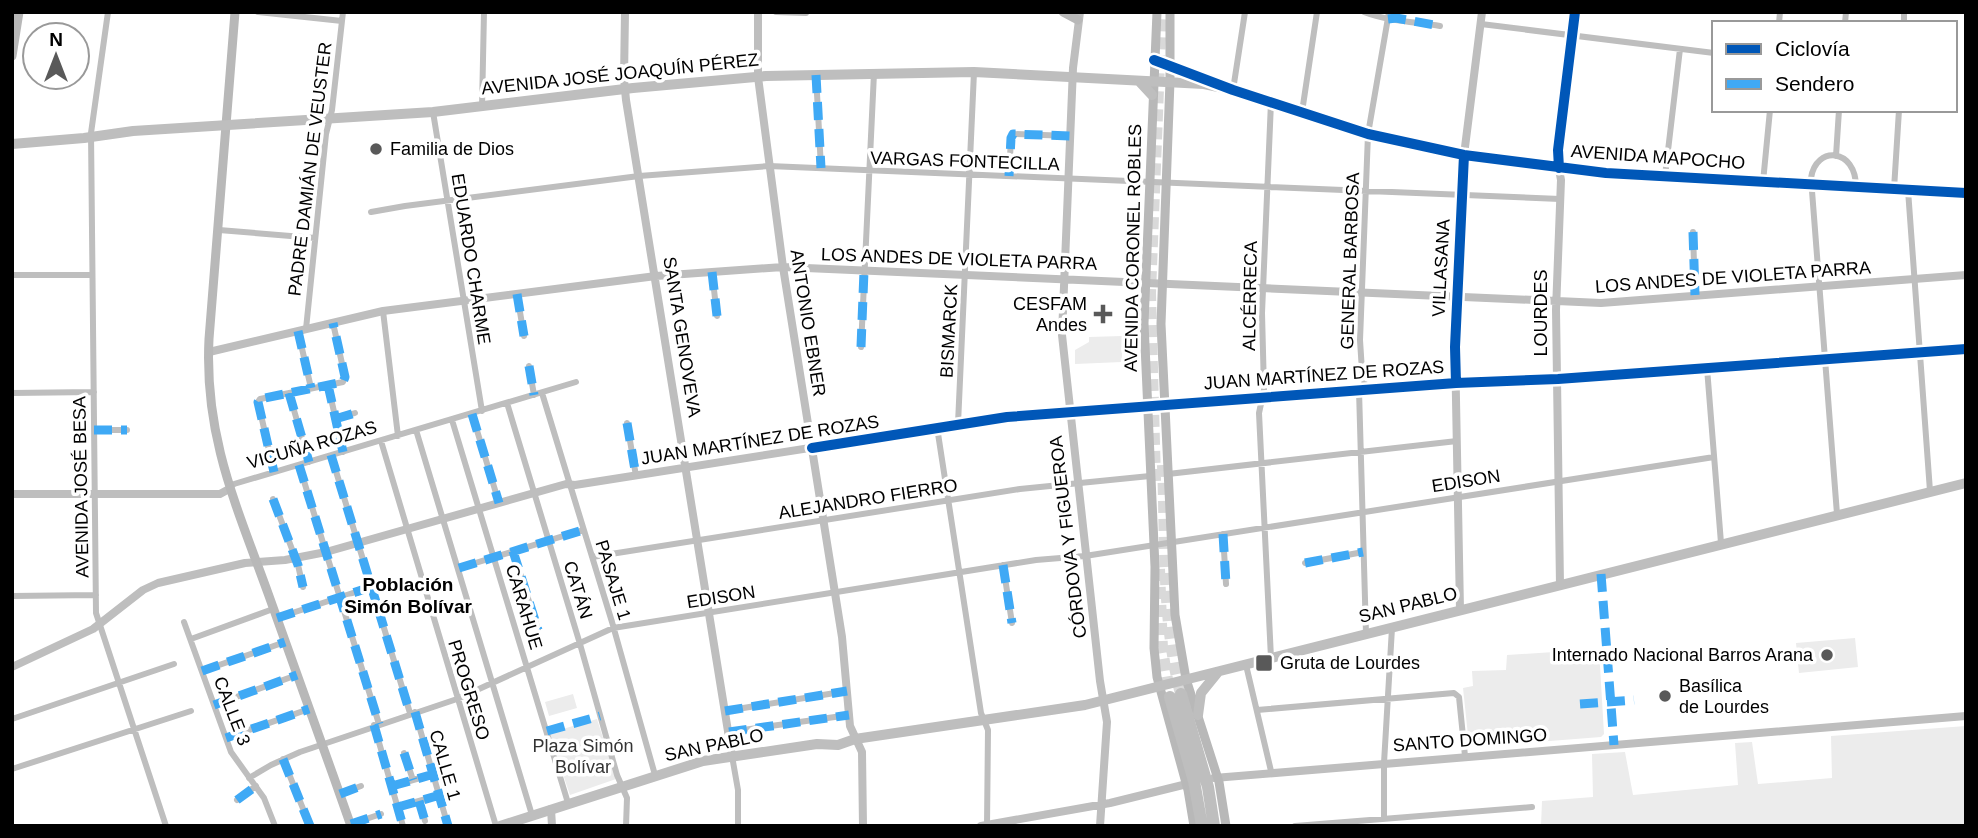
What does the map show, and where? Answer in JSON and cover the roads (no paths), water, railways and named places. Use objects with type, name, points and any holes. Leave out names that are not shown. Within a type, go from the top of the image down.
[{"type":"highway","points":[[1202,826],[1175,696],[1208,787],[1214,826]]},
{"type":"main road","points":[[12,57],[19,12]]},
{"type":"main road","points":[[235,12],[209,352],[213,419],[229,489],[351,825]]},
{"type":"main road","points":[[1063,12],[1079,16]]},
{"type":"main road","name":"AVENIDA CORONEL ROBLES","points":[[1157,12],[1144,341],[1154,545],[1154,648],[1159,687],[1190,784],[1194,826]]},
{"type":"main road","name":"AVENIDA CORONEL ROBLES","points":[[1170,12],[1161,324],[1175,615],[1186,679],[1198,715],[1226,826]]},
{"type":"main road","name":"AVENIDA MAPOCHO","points":[[1154,60],[1233,90],[1368,134],[1464,155],[1559,168],[1665,176],[1966,192]]},
{"type":"main road","name":"AVENIDA JOSÉ JOAQUÍN PÉREZ","points":[[12,144],[133,131],[433,112],[625,89],[758,77],[974,72],[1195,83],[1233,90]]},
{"type":"main road","points":[[1139,80],[1152,95]]},
{"type":"main road","name":"SAN PABLO","points":[[498,826],[703,761],[817,744],[838,738],[855,739],[984,721],[1105,700],[1966,483]]},
{"type":"main road","points":[[1198,715],[1201,693],[1218,672]]},
{"type":"street","name":"AVENIDA JOSÉ BESA","points":[[108,12],[91,137],[97,617],[165,826]]},
{"type":"street","points":[[258,12],[342,21]]},
{"type":"street","name":"PADRE DAMIÁN DE VEUSTER","points":[[311,388],[302,330],[343,12]]},
{"type":"street","points":[[482,107],[484,12]]},
{"type":"street","name":"SANTA GENOVEVA","points":[[625,12],[625,89],[732,756]]},
{"type":"street","name":"ANTONIO EBNER","points":[[758,12],[758,77],[769,166],[835,593],[851,731],[861,747],[863,759],[863,826]]},
{"type":"street","points":[[776,12],[806,13]]},
{"type":"street","points":[[1233,90],[1245,12]]},
{"type":"street","points":[[1302,112],[1317,12]]},
{"type":"street","points":[[1364,12],[1440,26]]},
{"type":"street","name":"VILLASANA","points":[[1460,610],[1455,383],[1457,296],[1464,155],[1482,12]]},
{"type":"street","name":"LOURDES","points":[[1560,585],[1557,300],[1559,139],[1575,12]]},
{"type":"street","name":"CÓRDOVA Y FIGUEROA","points":[[1079,16],[1073,77],[1062,335],[1085,556],[1107,722],[1100,826]]},
{"type":"street","name":"GENERAL BARBOSA","points":[[1366,634],[1361,452],[1362,292],[1368,134],[1388,16]]},
{"type":"street","points":[[1481,23],[1712,53]]},
{"type":"street","points":[[1665,176],[1680,49]]},
{"type":"street","name":"BISMARCK","points":[[958,424],[974,72]]},
{"type":"street","points":[[861,347],[874,73]]},
{"type":"street","points":[[816,75],[821,168]]},
{"type":"street","name":"ALCÉRRECA","points":[[1271,102],[1266,187],[1262,397],[1259,408],[1271,658]]},
{"type":"street","name":"EDUARDO CHARME","points":[[433,112],[482,411]]},
{"type":"street","points":[[1763,182],[1770,112]]},
{"type":"street","points":[[1836,156],[1839,112]]},
{"type":"street","points":[[1894,189],[1899,112]]},
{"type":"street","points":[[1009,176],[1012,135],[1070,136]]},
{"type":"street","points":[[1837,514],[1811,175],[1817,163],[1824,158],[1836,156],[1852,165],[1856,175],[1856,187]]},
{"type":"street","name":"VARGAS FONTECILLA","points":[[371,212],[639,176],[769,166],[1560,199]]},
{"type":"street","points":[[1908,190],[1930,491]]},
{"type":"street","points":[[219,230],[315,238]]},
{"type":"street","points":[[1693,232],[1695,295]]},
{"type":"street","name":"LOS ANDES DE VIOLETA PARRA","points":[[209,352],[383,312],[656,276],[783,267],[1601,303],[1966,275]]},
{"type":"street","points":[[712,272],[717,316]]},
{"type":"street","points":[[12,275],[92,275]]},
{"type":"street","points":[[517,294],[524,336]]},
{"type":"street","points":[[383,312],[398,436]]},
{"type":"street","points":[[274,472],[258,401],[345,380],[333,323]]},
{"type":"street","name":"JUAN MARTÍNEZ DE ROZAS","points":[[12,667],[100,624],[153,585],[191,574],[326,552],[570,484],[636,476],[937,427],[1069,412],[1966,349]]},
{"type":"street","points":[[529,366],[534,395]]},
{"type":"street","points":[[1707,368],[1721,543]]},
{"type":"street","name":"VICUÑA ROZAS","points":[[12,494],[220,494],[234,484],[576,382]]},
{"type":"street","points":[[328,385],[343,452]]},
{"type":"street","points":[[12,393],[94,392]]},
{"type":"street","points":[[289,393],[309,462]]},
{"type":"street","name":"PASAJE 1","points":[[542,393],[655,775]]},
{"type":"street","name":"CATÁN","points":[[507,403],[617,775],[627,797],[626,826]]},
{"type":"street","points":[[335,418],[355,413]]},
{"type":"street","points":[[472,414],[499,503]]},
{"type":"street","name":"CARAHUE","points":[[452,420],[568,803]]},
{"type":"street","points":[[627,423],[636,476]]},
{"type":"street","points":[[937,427],[981,716],[988,730],[985,825]]},
{"type":"street","points":[[94,430],[127,430]]},
{"type":"street","points":[[416,430],[532,815]]},
{"type":"street","name":"PROGRESO","points":[[381,441],[457,699],[498,826]]},
{"type":"street","points":[[1168,474],[1457,441]]},
{"type":"street","name":"CALLE 1","points":[[331,455],[371,587],[434,774],[448,826]]},
{"type":"street","name":"EDISON","points":[[249,778],[283,759],[322,744],[457,699],[613,628],[1003,565],[1085,556],[1714,457]]},
{"type":"street","points":[[299,465],[340,596],[403,826]]},
{"type":"street","name":"ALEJANDRO FIERRO","points":[[592,557],[1077,482],[1150,476]]},
{"type":"street","points":[[273,499],[303,587]]},
{"type":"street","points":[[459,568],[583,530]]},
{"type":"street","points":[[1223,534],[1226,584]]},
{"type":"street","points":[[513,551],[538,630]]},
{"type":"street","points":[[1305,564],[1363,552]]},
{"type":"street","points":[[1003,565],[1012,623]]},
{"type":"street","points":[[191,639],[371,587]]},
{"type":"street","points":[[12,596],[96,596]]},
{"type":"street","name":"CALLE 3","points":[[184,622],[234,757],[266,802],[275,826]]},
{"type":"street","points":[[1378,821],[1392,628]]},
{"type":"street","points":[[202,671],[285,642]]},
{"type":"street","points":[[12,719],[174,664]]},
{"type":"street","points":[[1246,665],[1271,771]]},
{"type":"street","points":[[214,705],[297,675]]},
{"type":"street","points":[[725,710],[847,691]]},
{"type":"street","points":[[1257,710],[1457,694],[1465,756]]},
{"type":"street","points":[[226,738],[309,709]]},
{"type":"street","points":[[12,769],[191,711]]},
{"type":"street","points":[[729,732],[849,715]]},
{"type":"street","name":"SANTO DOMINGO","points":[[985,825],[1102,805],[1214,778],[1271,771],[1966,716]]},
{"type":"street","points":[[404,753],[413,780]]},
{"type":"street","points":[[732,756],[738,799],[738,826]]},
{"type":"street","points":[[283,759],[310,826]]},
{"type":"street","points":[[392,786],[434,774]]},
{"type":"street","points":[[237,800],[256,786]]},
{"type":"street","points":[[340,794],[361,786]]},
{"type":"street","points":[[398,807],[440,795]]},
{"type":"street","points":[[419,801],[425,821]]},
{"type":"street","points":[[1295,826],[1532,807]]},
{"type":"street","points":[[551,809],[552,826]]},
{"type":"street","points":[[351,825],[381,814]]},
{"type":"tunnel","points":[[1155,481],[1150,293],[1161,12]]},
{"type":"tunnel","points":[[1163,465],[1168,609],[1181,694]]},
{"type":"tunnel","points":[[1159,569],[1162,650],[1170,697]]},
{"type":"place","name":"Familia de Dios","points":[[376,149]]},
{"type":"place","name":"CESFAM Andes","points":[[1103,314]]},
{"type":"place","name":"Internado Nacional Barros Arana","points":[[1827,655]]},
{"type":"place","name":"Gruta de Lourdes","points":[[1264,663]]},
{"type":"place","name":"Basílica de Lourdes","points":[[1665,696]]},
{"type":"district","name":"Población Simón Bolívar","points":[[408,595]]},
{"type":"park label","name":"Plaza Simón Bolívar","points":[[583,756]]}]
